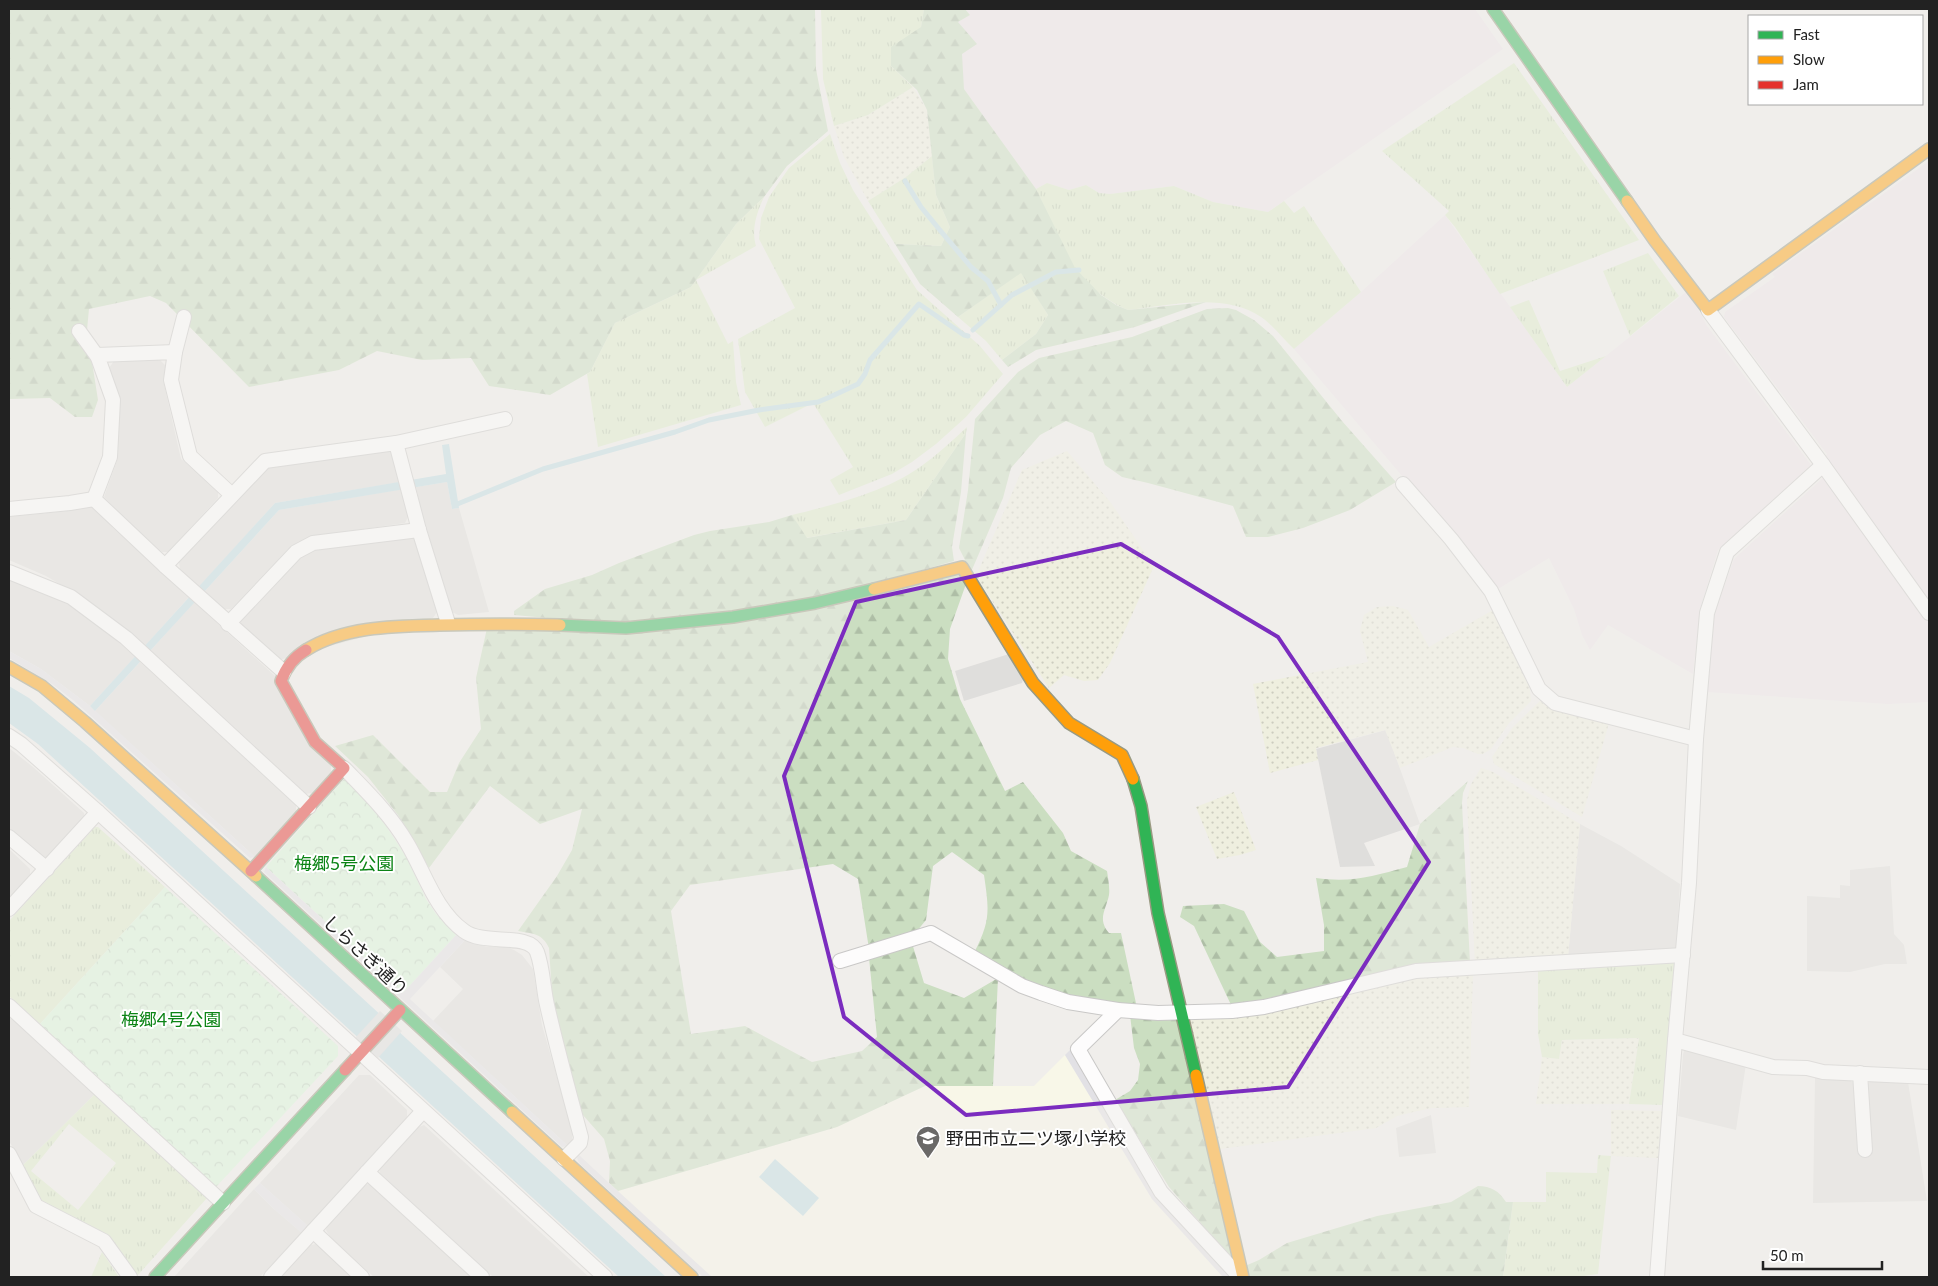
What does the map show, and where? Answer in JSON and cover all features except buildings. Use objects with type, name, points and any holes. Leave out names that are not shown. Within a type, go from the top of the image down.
[{"type":"street","points":[[1493,9],[1655,241],[1823,465],[1929,613]]},
{"type":"street","points":[[1708,310],[1929,148]]},
{"type":"street","points":[[184,318],[175,352],[171,380],[190,456],[232,495]]},
{"type":"street","points":[[79,331],[98,356],[113,400],[110,457],[94,499]]},
{"type":"street","points":[[98,356],[175,352]]},
{"type":"street","points":[[165,566],[265,461],[396,442],[505,419]]},
{"type":"street","points":[[396,442],[418,530],[448,623]]},
{"type":"street","points":[[1657,1277],[1689,883],[1696,739],[1707,613],[1728,552],[1823,465]]},
{"type":"street","points":[[1403,484],[1451,539],[1491,591],[1539,689],[1555,703],[1696,739]]},
{"type":"street","points":[[9,509],[94,499]]},
{"type":"street","points":[[94,499],[228,624],[284,672]]},
{"type":"street","points":[[228,624],[296,552],[313,543],[418,530]]},
{"type":"street","points":[[564,1159],[580,1143],[581,1137],[543,988],[537,952],[531,944],[523,941],[488,940],[476,937],[465,932],[442,910],[407,842],[379,805],[344,768],[315,742],[281,681],[284,672],[296,656],[320,641],[380,627],[448,623],[502,623],[626,628],[733,617],[815,603],[962,567],[1033,683],[1070,723],[1122,755],[1130,770],[1141,806],[1158,913],[1241,1277]]},
{"type":"street","points":[[9,572],[71,596],[126,638],[309,807]]},
{"type":"street","name":"しらさぎ通り","points":[[9,667],[42,686],[85,722],[251,871],[692,1277]]},
{"type":"street","points":[[9,736],[21,744],[98,812],[364,1050],[423,1111],[605,1277]]},
{"type":"street","points":[[251,871],[344,768]]},
{"type":"street","points":[[9,909],[98,812]]},
{"type":"street","points":[[9,837],[47,869]]},
{"type":"street","points":[[840,961],[931,933],[1032,990],[1068,1002],[1118,1010],[1158,1013],[1232,1011],[1264,1007],[1416,971],[1683,955]]},
{"type":"street","points":[[9,1006],[223,1203]]},
{"type":"street","points":[[154,1277],[400,1010]]},
{"type":"street","points":[[1118,1010],[1078,1049],[1161,1192],[1241,1277]]},
{"type":"street","points":[[1675,1040],[1773,1067],[1929,1077]]},
{"type":"street","points":[[1860,1073],[1865,1150]]},
{"type":"street","points":[[271,1277],[423,1111]]},
{"type":"street","points":[[9,1154],[36,1206],[104,1241],[130,1277]]},
{"type":"street","points":[[367,1172],[482,1277]]},
{"type":"street","points":[[313,1231],[362,1277]]},
{"type":"highlighted area","points":[[1121,544],[1278,637],[1429,862],[1288,1087],[966,1115],[844,1017],[784,776],[856,602]]},
{"type":"shaded area","points":[[965,9],[1475,9],[1503,49],[1268,212],[1213,202],[1174,186],[1110,194],[1099,193],[1086,185],[1069,190],[1047,183],[1036,189],[964,89],[958,22],[970,15]]},
{"type":"shaded area","points":[[1929,161],[1929,601],[1825,457],[1827,454],[1724,317],[1725,312],[1775,277],[1772,274]]},
{"type":"shaded area","points":[[1445,215],[1567,387],[1686,292],[1707,326],[1811,465],[1718,550],[1700,609],[1693,674],[1608,625],[1590,650],[1582,635],[1574,609],[1549,558],[1498,589],[1459,537],[1403,477],[1294,349],[1361,292]]},
{"type":"shaded area","points":[[159,359],[166,366],[163,380],[181,459],[218,490],[218,498],[168,552],[162,552],[104,497],[118,458],[119,402],[109,368],[114,361]]},
{"type":"shaded area","points":[[387,449],[394,453],[401,482],[275,503],[199,587],[180,569],[179,562],[263,469]]},
{"type":"shaded area","points":[[1824,477],[1929,623],[1929,702],[1888,704],[1707,692],[1715,612],[1734,559]]},
{"type":"shaded area","points":[[447,482],[452,509],[459,508],[489,612],[458,615],[452,612],[421,510],[416,487]]},
{"type":"shaded area","points":[[402,489],[408,517],[405,523],[314,536],[298,542],[287,550],[231,609],[223,609],[204,592],[279,510]]},
{"type":"shaded area","points":[[88,506],[97,510],[113,528],[189,597],[144,647],[117,622],[82,597],[46,576],[9,560],[9,517],[67,511]]},
{"type":"shaded area","points":[[409,536],[416,540],[437,612],[433,618],[279,660],[241,626],[241,619],[278,578],[306,554],[313,551]]},
{"type":"shaded area","points":[[9,576],[42,590],[74,608],[108,633],[135,657],[90,706],[41,669],[9,651]]},
{"type":"shaded area","points":[[194,602],[275,676],[331,765],[331,772],[312,793],[305,794],[150,651]]},
{"type":"shaded area","points":[[9,651],[41,669],[90,706],[255,857],[250,858],[73,700],[52,684],[9,658]]},
{"type":"shaded area","points":[[1009,654],[1024,676],[1022,683],[964,701],[955,671]]},
{"type":"shaded area","points":[[140,662],[296,804],[296,812],[255,857],[95,711]]},
{"type":"shaded area","points":[[1386,730],[1420,824],[1364,843],[1375,866],[1340,867],[1316,749]]},
{"type":"shaded area","points":[[9,748],[84,813],[84,818],[49,858],[40,859],[9,830]]},
{"type":"shaded area","points":[[1580,824],[1621,846],[1680,884],[1676,948],[1671,951],[1568,957]]},
{"type":"shaded area","points":[[9,849],[30,869],[30,877],[9,900]]},
{"type":"shaded area","points":[[1890,866],[1894,934],[1904,945],[1907,964],[1885,964],[1850,972],[1807,971],[1807,896],[1840,898],[1840,885],[1850,886],[1850,870]]},
{"type":"shaded area","points":[[266,867],[403,993],[457,934],[466,939],[410,999],[568,1146],[562,1147],[264,872]]},
{"type":"shaded area","points":[[466,939],[487,947],[506,947],[514,950],[522,955],[533,969],[542,1025],[572,1130],[572,1142],[568,1146],[433,1021],[463,989],[440,967]]},
{"type":"shaded area","points":[[9,1016],[95,1094],[23,1165],[9,1141]]},
{"type":"shaded area","points":[[1685,1046],[1746,1064],[1736,1130],[1678,1116]]},
{"type":"shaded area","points":[[1070,1050],[1157,1195],[1231,1277],[1223,1277],[1152,1199],[1065,1055]]},
{"type":"shaded area","name":"野田市立二ツ塚小学校","points":[[1065,1055],[1152,1199],[1223,1277],[712,1277],[618,1191],[837,1127],[925,1086],[1034,1086]]},
{"type":"shaded area","points":[[359,1075],[370,1075],[407,1110],[407,1117],[308,1226],[260,1183]]},
{"type":"shaded area","points":[[1815,1078],[1848,1079],[1855,1084],[1867,1085],[1871,1080],[1908,1082],[1927,1201],[1813,1203]]},
{"type":"shaded area","points":[[1431,1115],[1436,1153],[1399,1157],[1396,1128]]},
{"type":"shaded area","points":[[424,1125],[589,1277],[493,1277],[380,1173],[379,1167],[414,1129]]},
{"type":"shaded area","points":[[579,1155],[712,1277],[703,1277],[579,1163],[577,1158]]},
{"type":"shaded area","points":[[260,1183],[308,1226],[302,1233],[254,1189]]},
{"type":"shaded area","points":[[368,1184],[372,1185],[473,1277],[374,1277],[330,1237],[326,1230],[327,1226],[359,1189]]},
{"type":"shaded area","points":[[254,1189],[302,1233],[260,1277],[174,1277]]},
{"type":"shaded area","points":[[316,1244],[353,1277],[280,1277],[311,1245]]},
{"type":"green space","points":[[9,9],[815,9],[816,69],[828,131],[787,166],[764,197],[736,224],[691,287],[615,323],[590,372],[550,395],[489,386],[471,358],[422,360],[377,351],[339,370],[249,387],[166,303],[150,296],[89,309],[87,330],[98,400],[92,417],[75,417],[50,398],[9,399]]},
{"type":"green space","points":[[821,9],[924,9],[921,27],[891,66],[913,87],[868,115],[834,126],[823,79]]},
{"type":"green space","points":[[924,9],[965,9],[970,15],[958,22],[977,44],[962,54],[964,89],[1036,189],[1075,268],[1101,295],[1128,310],[1206,302],[1135,327],[1036,350],[1008,367],[1002,360],[1036,334],[1048,315],[1021,273],[958,317],[920,284],[895,244],[941,246],[950,227],[936,195],[927,110],[917,90],[891,66],[891,47],[921,27]]},
{"type":"green space","points":[[1514,63],[1639,240],[1500,294],[1445,215],[1449,211],[1382,151]]},
{"type":"green space","points":[[913,87],[927,110],[932,156],[906,177],[868,201],[844,157],[834,126],[868,115]]},
{"type":"green space","points":[[830,134],[840,163],[853,190],[917,290],[980,346],[1003,374],[966,417],[936,444],[912,462],[892,474],[839,495],[830,480],[853,467],[813,403],[765,427],[745,392],[738,339],[795,308],[759,239],[761,218],[769,197],[789,168]]},
{"type":"green space","points":[[932,156],[936,195],[950,227],[941,246],[895,244],[868,201],[906,177]]},
{"type":"green space","points":[[1047,183],[1069,190],[1086,185],[1099,193],[1110,194],[1174,186],[1213,202],[1268,212],[1284,201],[1294,213],[1304,206],[1361,292],[1294,349],[1261,317],[1247,309],[1231,305],[1197,302],[1128,310],[1113,303],[1098,292],[1084,280],[1074,267],[1036,189]]},
{"type":"green space","points":[[764,197],[759,209],[754,233],[756,246],[696,280],[736,224]]},
{"type":"green space","points":[[1648,253],[1679,296],[1630,336],[1603,271]]},
{"type":"green space","points":[[1021,272],[1048,315],[1036,334],[1002,360],[986,341],[958,317]]},
{"type":"green space","points":[[696,280],[728,344],[733,341],[736,382],[741,405],[598,447],[587,374],[590,372],[615,323],[691,287]]},
{"type":"green space","points":[[1529,300],[1560,371],[1606,356],[1567,387],[1510,307]]},
{"type":"green space","points":[[1228,308],[1236,310],[1254,320],[1273,336],[1342,421],[1396,482],[1350,510],[1303,528],[1268,537],[1246,537],[1233,506],[1122,477],[1105,465],[1093,433],[1066,421],[1040,435],[1011,468],[1003,498],[971,572],[959,548],[968,490],[975,419],[1018,372],[1039,358],[1132,337],[1207,309]]},
{"type":"green space","points":[[967,427],[966,433],[906,520],[806,538],[792,515],[858,497],[891,484],[926,462]]},
{"type":"green space","points":[[966,433],[961,492],[952,547],[954,561],[841,593],[626,625],[514,615],[514,611],[545,589],[592,575],[694,535],[710,531],[769,522],[792,515],[807,538],[906,520]]},
{"type":"green space","points":[[1067,451],[1111,503],[1154,566],[1110,663],[1098,680],[1084,681],[1064,675],[1049,688],[976,576],[1022,470]]},
{"type":"green space","points":[[958,574],[966,584],[950,629],[948,659],[960,699],[1005,791],[1023,782],[1063,833],[1071,851],[1107,871],[1109,892],[1103,919],[1105,928],[1109,933],[1121,933],[1137,1008],[1043,991],[974,953],[986,923],[988,906],[984,875],[952,852],[933,866],[926,920],[917,931],[869,949],[858,879],[833,864],[690,885],[671,911],[691,1034],[745,1026],[812,1062],[862,1051],[877,1037],[869,958],[912,943],[924,983],[964,998],[998,978],[993,1086],[925,1086],[837,1127],[618,1191],[609,1183],[610,1161],[604,1139],[582,1114],[565,1055],[553,1008],[549,948],[540,937],[518,931],[557,876],[572,850],[582,809],[540,824],[490,786],[429,868],[398,815],[368,777],[335,746],[373,735],[430,792],[447,792],[459,763],[481,729],[476,678],[487,628],[592,629]]},
{"type":"green space","points":[[1393,606],[1408,610],[1429,647],[1493,610],[1529,682],[1531,701],[1509,723],[1491,749],[1483,754],[1453,747],[1400,768],[1385,730],[1316,748],[1318,760],[1270,773],[1253,684],[1368,662],[1360,631],[1364,615],[1377,607]]},
{"type":"green space","points":[[1540,701],[1552,709],[1609,723],[1582,817],[1494,764],[1492,757],[1513,727]]},
{"type":"green space","points":[[1481,768],[1493,772],[1580,824],[1568,957],[1475,964],[1467,800],[1471,784]]},
{"type":"green space","name":"梅郷5号公園","points":[[345,778],[379,815],[407,858],[426,899],[436,914],[457,934],[403,993],[266,867]]},
{"type":"green space","points":[[1468,781],[1463,793],[1462,803],[1470,963],[1232,1007],[1194,926],[1180,917],[1183,906],[1224,904],[1244,911],[1260,942],[1277,957],[1324,951],[1324,925],[1316,878],[1352,879],[1373,876],[1407,867],[1420,824]]},
{"type":"green space","points":[[1234,792],[1256,850],[1217,859],[1196,807]]},
{"type":"green space","points":[[95,827],[98,827],[165,887],[40,1024],[9,996],[9,921]]},
{"type":"green space","name":"梅郷4号公園","points":[[165,887],[338,1046],[338,1056],[216,1187],[40,1024]]},
{"type":"green space","points":[[1675,960],[1663,1105],[1629,1104],[1639,1038],[1562,1040],[1559,1059],[1542,1057],[1538,1034],[1538,966]]},
{"type":"green space","points":[[1473,970],[1469,1107],[1432,1108],[1413,1112],[1397,1116],[1376,1128],[1220,1149],[1187,1016],[1417,974]]},
{"type":"green space","points":[[1130,1015],[1179,1016],[1235,1260],[1169,1187],[1115,1100],[1130,1091],[1138,1080],[1140,1064],[1134,1048]]},
{"type":"green space","points":[[1639,1038],[1629,1104],[1536,1104],[1542,1057],[1559,1059],[1562,1040]]},
{"type":"green space","points":[[95,1094],[207,1198],[138,1275],[135,1275],[109,1235],[41,1200],[23,1165]],"holes":[[[69,1124],[116,1163],[78,1210],[31,1171]]]},
{"type":"green space","points":[[1611,1110],[1663,1111],[1659,1158],[1611,1156]]},
{"type":"green space","points":[[1598,1155],[1611,1156],[1598,1274],[1577,1277],[1503,1277],[1513,1202],[1546,1202],[1546,1172],[1597,1173]]},
{"type":"green space","points":[[1478,1186],[1491,1188],[1506,1202],[1513,1202],[1503,1277],[1249,1277],[1245,1266],[1287,1243],[1377,1216],[1451,1202]]},
{"type":"green space","points":[[102,1252],[119,1277],[91,1277]]},
{"type":"water","points":[[449,444],[459,508],[452,509],[447,482],[279,510],[95,711],[90,706],[275,503],[446,474],[442,445]]},
{"type":"water","points":[[9,686],[29,698],[90,748],[666,1277],[619,1277],[38,744],[9,723]]},
{"type":"water","points":[[775,1159],[819,1198],[803,1216],[759,1177]]},
{"type":"pier","points":[[380,1011],[402,1031],[378,1058],[355,1038]]},
{"type":"waterway","points":[[905,181],[921,207],[939,229],[971,267],[988,281],[1001,305]]},
{"type":"waterway","points":[[973,330],[1012,295],[1056,272],[1079,270]]},
{"type":"waterway","points":[[454,503],[455,505],[543,469],[675,432],[709,420],[759,410],[818,402],[830,397],[858,384],[865,374],[870,360],[919,304],[968,336]]},
{"type":"traffic: fast","points":[[1493,9],[1627,201]]},
{"type":"traffic: fast","points":[[560,625],[626,628],[733,617],[815,603],[874,589]]},
{"type":"traffic: fast","points":[[1133,779],[1141,806],[1158,913],[1196,1075]]},
{"type":"traffic: fast","points":[[256,876],[512,1112]]},
{"type":"traffic: fast","points":[[155,1277],[345,1070]]},
{"type":"traffic: slow","points":[[1627,201],[1708,310],[1929,149]]},
{"type":"traffic: slow","points":[[874,589],[962,567],[1033,683],[1069,723],[1122,755],[1133,779]]},
{"type":"traffic: slow","points":[[306,650],[337,636],[388,627],[470,624],[560,625]]},
{"type":"traffic: slow","points":[[9,667],[42,686],[85,722],[256,876]]},
{"type":"traffic: slow","points":[[1196,1075],[1243,1277]]},
{"type":"traffic: slow","points":[[512,1112],[692,1277]]},
{"type":"traffic: jam","points":[[251,871],[344,768],[315,742],[281,681],[291,663],[306,650]]},
{"type":"traffic: jam","points":[[345,1070],[400,1010]]},
{"type":"place","name":"野田市立二ツ塚小学校","points":[[928,1159]]}]
